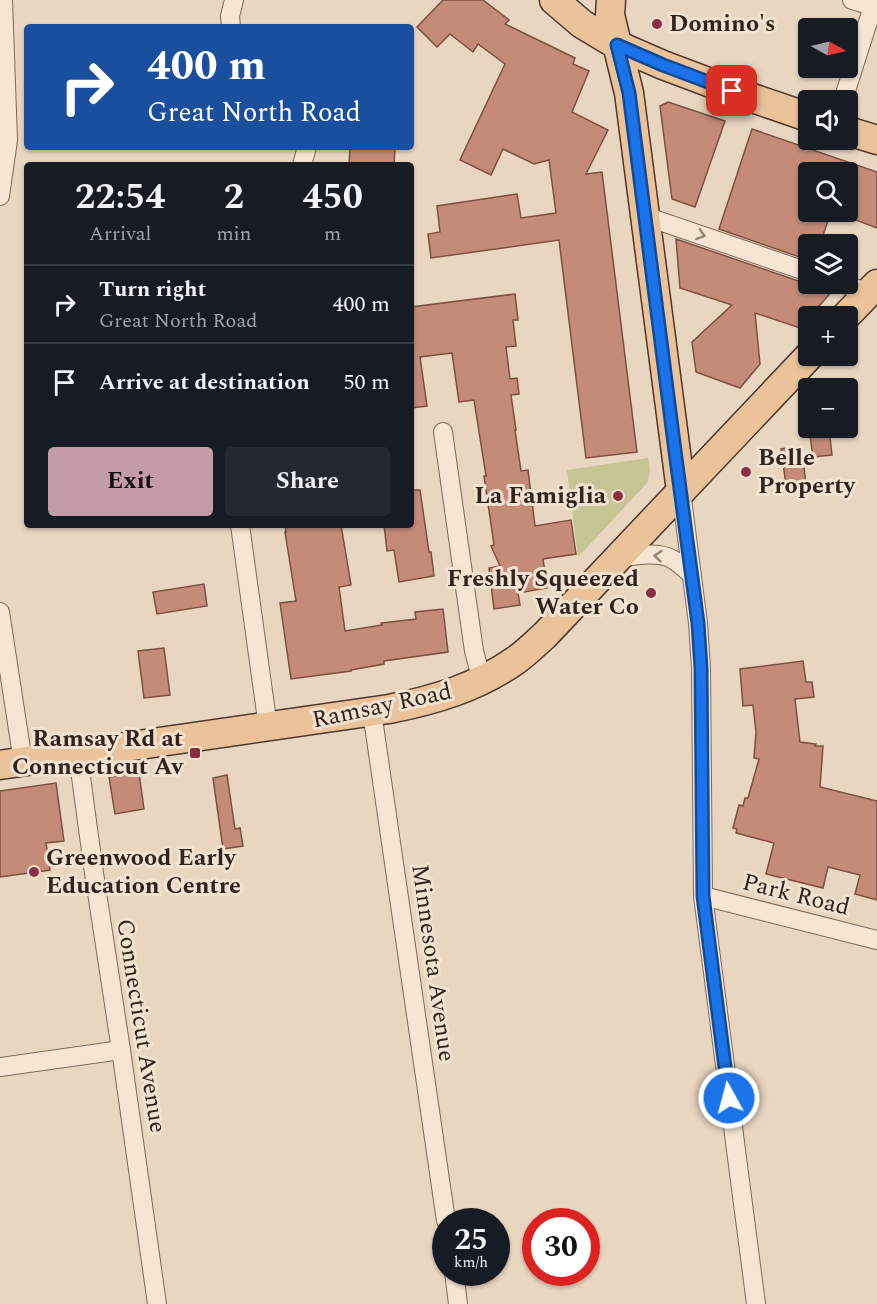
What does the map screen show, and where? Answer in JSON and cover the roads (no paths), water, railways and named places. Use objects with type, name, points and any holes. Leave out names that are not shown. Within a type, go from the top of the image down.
[{"type":"main road","points":[[554,0],[582,24],[617,45],[663,65],[798,114]]},
{"type":"main road","points":[[611,0],[610,15],[629,93],[681,491]]},
{"type":"main road","points":[[858,133],[877,140]]},
{"type":"main road","points":[[852,306],[863,287]]},
{"type":"main road","name":"Ramsay Road","points":[[11,764],[372,712],[448,695],[482,681],[518,658],[545,635],[800,366]]},
{"type":"street","points":[[0,196],[8,140],[3,0]]},
{"type":"street","points":[[231,24],[230,16],[234,0]]},
{"type":"street","points":[[846,90],[875,2],[862,3],[852,0]]},
{"type":"street","points":[[645,216],[798,269]]},
{"type":"street","points":[[443,432],[474,651],[482,681]]},
{"type":"street","points":[[681,491],[698,623],[701,668],[703,896],[756,1304]]},
{"type":"street","points":[[240,528],[268,727]]},
{"type":"street","points":[[617,558],[652,555],[666,557],[674,560],[692,575]]},
{"type":"street","points":[[0,612],[11,764]]},
{"type":"street","name":"Minnesota Avenue","points":[[372,712],[444,1208]]},
{"type":"street","name":"Connecticut Avenue","points":[[78,755],[157,1304]]},
{"type":"street","name":"Park Road","points":[[703,896],[877,940]]},
{"type":"street","points":[[0,1067],[121,1050]]},
{"type":"street","points":[[456,1286],[458,1304]]},
{"type":"place","name":"Domino's","points":[[657,24]]},
{"type":"place","name":"Belle Property","points":[[746,472]]},
{"type":"place","name":"La Famiglia","points":[[618,496]]},
{"type":"place","name":"Freshly Squeezed Water Co","points":[[651,593]]},
{"type":"place","name":"Ramsay Rd at Connecticut Av","points":[[195,753]]},
{"type":"place","name":"Greenwood Early Education Centre","points":[[34,872]]}]
